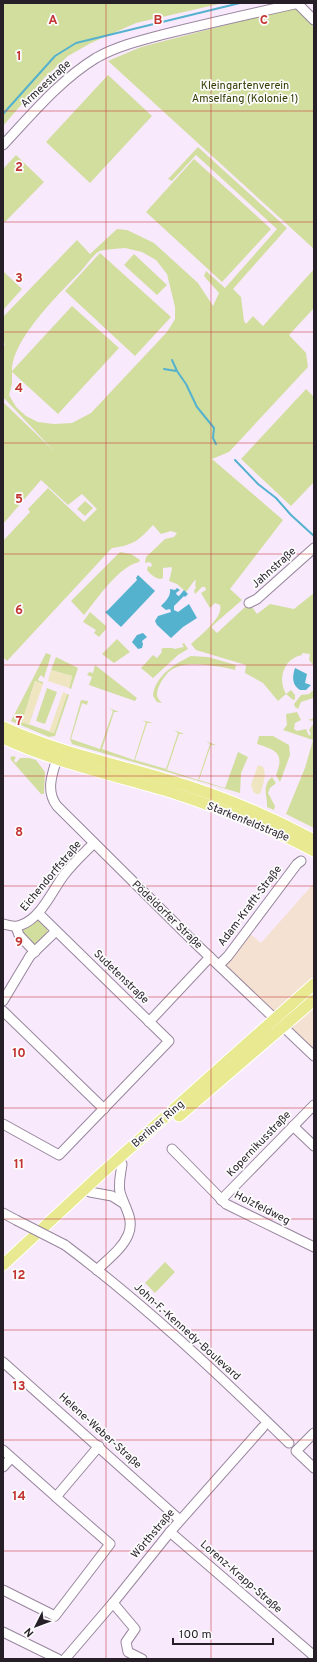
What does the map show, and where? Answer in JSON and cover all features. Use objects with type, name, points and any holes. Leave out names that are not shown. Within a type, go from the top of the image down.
[{"type":"main road","points":[[3,727],[60,749]]},
{"type":"main road","points":[[3,738],[34,752],[57,760]]},
{"type":"main road","name":"Starkenfeldstraße","points":[[60,749],[184,784],[274,819],[314,840]]},
{"type":"main road","name":"Starkenfeldstraße","points":[[57,760],[218,808],[261,825],[314,851]]},
{"type":"main road","points":[[181,796],[184,784]]},
{"type":"main road","name":"Berliner Ring","points":[[3,1264],[72,1200],[314,984]]},
{"type":"main road","name":"Berliner Ring","points":[[3,1274],[36,1241],[90,1192],[314,1000]]},
{"type":"street","points":[[298,3],[314,20]]},
{"type":"street","name":"Armeestraße","points":[[3,145],[43,102],[67,79],[98,57],[143,40],[298,3]]},
{"type":"street","name":"Jahnstraße","points":[[249,603],[257,599],[314,548]]},
{"type":"street","name":"Pödeldorfer Straße","points":[[60,749],[50,784],[52,796],[62,811],[210,957],[314,1056]]},
{"type":"street","name":"Eichendorffstraße","points":[[16,927],[26,923],[38,913],[64,875],[94,843]]},
{"type":"street","name":"Adam-Krafft-Straße","points":[[219,965],[228,956],[294,868],[301,861]]},
{"type":"street","name":"Sudetenstraße","points":[[38,913],[169,1041],[104,1109]]},
{"type":"street","points":[[3,924],[16,927],[19,935],[35,952]]},
{"type":"street","points":[[3,1001],[30,956],[56,931]]},
{"type":"street","points":[[149,1022],[210,957]]},
{"type":"street","points":[[3,1011],[104,1109],[59,1154],[3,1124]]},
{"type":"street","name":"Kopernikusstraße","points":[[221,1200],[314,1105]]},
{"type":"street","points":[[293,1126],[314,1146]]},
{"type":"street","name":"Holzfeldweg","points":[[172,1149],[221,1200],[233,1208],[314,1247]]},
{"type":"street","points":[[122,1164],[120,1190],[123,1203]]},
{"type":"street","points":[[90,1192],[112,1196],[123,1203],[129,1211],[131,1225],[128,1235],[122,1245],[97,1270]]},
{"type":"street","name":"John-F.-Kennedy-Boulevard","points":[[3,1213],[65,1244],[167,1328],[289,1443]]},
{"type":"street","name":"Helene-Weber-Straße","points":[[3,1362],[99,1446],[180,1520]]},
{"type":"street","name":"Wörthstraße","points":[[65,1659],[113,1603],[180,1520],[263,1427]]},
{"type":"street","points":[[314,1433],[296,1451],[314,1468]]},
{"type":"street","points":[[56,1497],[99,1446]]},
{"type":"street","points":[[3,1450],[110,1544],[55,1616],[3,1590]]},
{"type":"street","points":[[3,1467],[11,1458]]},
{"type":"street","name":"Lorenz-Krapp-Straße","points":[[170,1532],[314,1656]]},
{"type":"street","points":[[113,1603],[135,1629],[126,1642],[128,1652],[142,1659]]},
{"type":"street","points":[[3,1632],[58,1659]]},
{"type":"shaded area","points":[[314,883],[314,1053],[221,964],[248,932],[261,943]]},
{"type":"green space","points":[[3,3],[223,3],[136,23],[91,43],[68,56],[45,77],[3,126]]},
{"type":"green space","name":"Kleingartenverein Amselfang (Kolonie 1)","points":[[294,7],[314,27],[314,249],[108,61],[141,47]]},
{"type":"green space","points":[[108,75],[152,116],[90,183],[46,142]]},
{"type":"green space","points":[[198,147],[287,228],[233,289],[241,297],[244,321],[246,324],[253,316],[263,326],[314,269],[314,308],[289,335],[306,353],[308,367],[229,452],[212,459],[283,520],[230,589],[242,600],[211,627],[217,633],[245,607],[252,607],[257,614],[270,604],[294,609],[314,593],[314,666],[309,660],[310,654],[302,653],[302,655],[291,660],[282,676],[283,688],[286,694],[278,701],[263,683],[245,673],[246,665],[196,650],[191,644],[215,621],[220,610],[220,605],[215,603],[210,608],[201,593],[206,590],[205,587],[202,587],[195,594],[194,590],[196,588],[196,580],[186,592],[177,584],[169,581],[172,569],[171,567],[163,568],[163,578],[160,579],[153,576],[147,570],[148,566],[151,567],[152,565],[150,562],[145,563],[146,557],[165,539],[174,537],[177,533],[171,531],[161,534],[153,525],[131,544],[112,548],[7,661],[3,657],[3,541],[30,512],[28,509],[48,488],[84,522],[97,509],[82,494],[68,505],[41,480],[3,524],[3,402],[54,451],[3,397],[3,349],[5,344],[3,342],[3,317],[77,240],[90,254],[117,229],[127,230],[154,243],[198,283],[213,306],[219,293],[204,276],[206,271],[225,288],[277,229],[196,155],[172,181],[168,179]],"holes":[[[125,248],[142,252],[156,260],[167,274],[175,307],[175,319],[167,332],[91,413],[72,423],[54,424],[38,422],[26,416],[16,407],[9,395],[12,384],[12,372],[58,414],[119,348],[72,306],[12,371],[14,358],[28,331],[50,304],[97,253],[100,251]]]},
{"type":"green space","points":[[16,155],[44,182],[5,222],[3,219],[3,169]]},
{"type":"green space","points":[[194,159],[271,229],[222,282],[146,212]]},
{"type":"green space","points":[[100,253],[171,317],[135,356],[65,291]]},
{"type":"green space","points":[[134,254],[167,285],[157,295],[124,265]]},
{"type":"green space","points":[[3,271],[22,289],[3,310]]},
{"type":"green space","points":[[306,389],[314,397],[314,482],[291,506],[241,459]]},
{"type":"green space","points":[[85,501],[93,508],[85,516],[77,509]]},
{"type":"green space","points":[[120,552],[131,554],[140,560],[116,576],[84,615],[71,601]]},
{"type":"green space","points":[[90,612],[106,626],[106,629],[99,637],[94,633],[96,630],[83,622]]},
{"type":"green space","points":[[117,639],[130,652],[114,663],[102,654]]},
{"type":"green space","points":[[184,643],[188,649],[178,655],[153,678],[141,668],[153,655],[157,658],[162,652],[161,650],[163,648],[174,649],[184,647],[182,644]]},
{"type":"green space","points":[[46,653],[51,655],[44,678],[41,675],[38,679],[39,681],[43,682],[43,684],[35,681],[22,722],[54,733],[67,694],[69,695],[55,736],[49,737],[11,721]]},
{"type":"green space","points":[[191,656],[208,657],[236,665],[235,670],[195,664],[179,666],[165,676],[157,693],[162,703],[157,702],[153,696],[157,682],[172,667]]},
{"type":"green space","points":[[56,657],[78,668],[71,689],[69,688],[72,676],[51,670]]},
{"type":"green space","points":[[95,665],[137,698],[135,701],[89,685],[92,677],[87,675],[89,672],[93,673]]},
{"type":"green space","points":[[47,688],[57,692],[45,724],[36,721]]},
{"type":"green space","points":[[291,690],[295,695],[295,699],[293,700],[286,694]]},
{"type":"green space","points":[[314,691],[313,698],[301,702],[298,709],[295,707],[294,704],[301,695],[309,694]]},
{"type":"green space","points":[[81,700],[88,701],[87,705],[82,703],[71,739],[100,749],[113,711],[109,708],[119,712],[114,712],[102,749],[134,760],[146,722],[142,720],[153,723],[147,723],[135,760],[166,769],[178,733],[174,730],[184,734],[179,734],[167,770],[198,780],[210,744],[206,741],[216,745],[211,745],[199,780],[225,788],[238,752],[248,757],[241,773],[240,793],[72,744],[70,739]]},
{"type":"green space","points":[[297,712],[301,720],[295,723],[294,729],[297,731],[306,729],[309,736],[311,734],[309,730],[314,723],[314,828],[286,814],[305,768],[313,740],[283,730],[287,725],[286,714]]},
{"type":"green space","points":[[314,718],[314,723],[313,721],[308,720]]},
{"type":"green space","points":[[259,736],[273,736],[289,745],[290,755],[280,782],[276,775],[280,762],[279,757],[269,748],[257,744]]},
{"type":"green space","points":[[12,756],[16,757],[14,761],[16,763],[20,758],[36,760],[45,772],[44,794],[41,794],[12,761],[10,758]]},
{"type":"green space","points":[[272,777],[276,783],[270,788],[268,793],[275,806],[274,810],[267,807],[266,791],[267,784]]},
{"type":"green space","points":[[38,920],[47,928],[48,934],[35,947],[21,934],[22,931]]},
{"type":"green space","points":[[165,1262],[175,1272],[155,1293],[145,1283]]},
{"type":"sand","points":[[51,670],[72,676],[69,688],[48,681]]},
{"type":"sand","points":[[35,681],[43,684],[29,725],[22,722]]},
{"type":"sand","points":[[63,692],[67,694],[54,733],[49,732]]},
{"type":"sand","points":[[258,765],[263,767],[265,777],[260,794],[256,794],[251,785]]},
{"type":"water","points":[[138,575],[155,591],[121,627],[105,612],[137,580],[136,578]]},
{"type":"water","points":[[177,588],[180,590],[176,593],[177,595],[179,596],[184,590],[188,594],[174,606],[174,610],[178,612],[189,604],[197,618],[183,627],[171,638],[157,625],[155,621],[158,616],[171,612],[170,609],[166,610],[161,606],[169,596],[170,589],[175,590]]},
{"type":"water","points":[[143,633],[147,637],[142,641],[142,648],[138,649],[132,642],[137,635]]},
{"type":"water","points":[[295,668],[307,674],[305,683],[311,685],[306,690],[300,690],[295,686],[293,675]]},
{"type":"waterway","points":[[3,114],[55,56],[76,43],[240,3]]},
{"type":"waterway","points":[[172,360],[197,407],[214,428],[213,438],[216,444]]},
{"type":"waterway","points":[[164,369],[176,371]]},
{"type":"waterway","points":[[235,460],[258,484],[276,498],[291,515],[314,536]]}]
